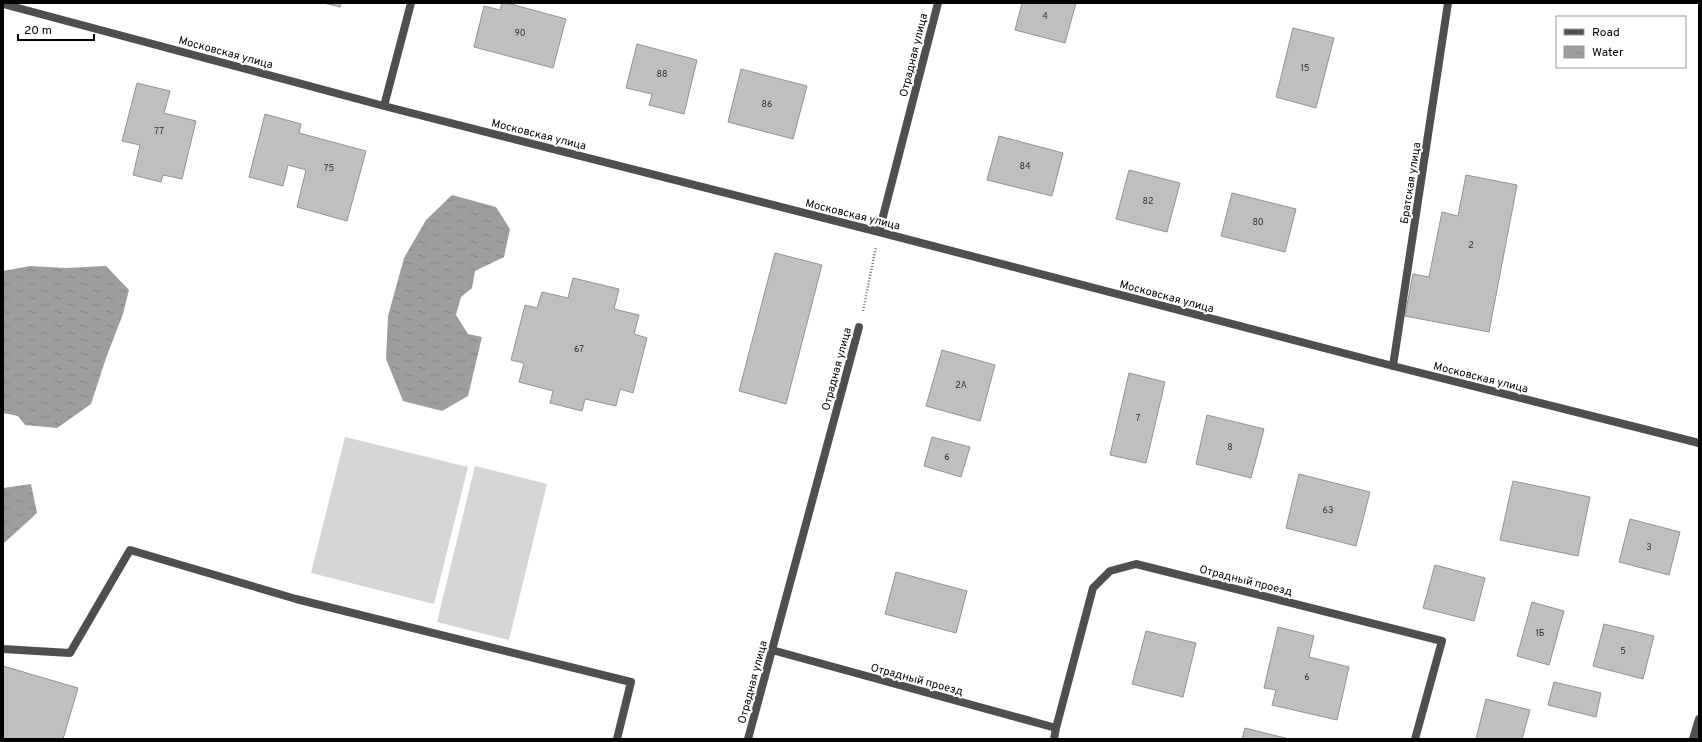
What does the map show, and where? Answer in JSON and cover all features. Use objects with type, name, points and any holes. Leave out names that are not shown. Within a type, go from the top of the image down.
[{"type":"street","points":[[384,106],[411,3]]},
{"type":"street","name":"Отрадная улица","points":[[879,232],[938,3]]},
{"type":"street","name":"Братская улица","points":[[1393,366],[1448,3]]},
{"type":"street","name":"Московская улица","points":[[3,4],[384,106],[879,232],[1393,366],[1699,443]]},
{"type":"street","name":"Отрадная улица","points":[[748,739],[859,327]]},
{"type":"street","points":[[3,649],[70,654],[130,550],[296,599],[631,682],[618,739]]},
{"type":"street","name":"Отрадный проезд","points":[[1054,739],[1093,588],[1110,571],[1136,564],[1442,641],[1416,739]]},
{"type":"street","name":"Отрадный проезд","points":[[772,650],[1056,728]]},
{"type":"street","points":[[1694,739],[1699,719]]},
{"type":"path","name":"Отрадная улица","points":[[859,327],[879,232]]},
{"type":"shaded area","points":[[345,437],[468,467],[434,604],[311,573]]},
{"type":"shaded area","points":[[475,466],[547,484],[509,640],[437,622]]},
{"type":"water","points":[[452,195],[496,207],[510,229],[504,257],[475,271],[472,288],[461,297],[456,315],[468,334],[482,337],[468,396],[442,411],[403,401],[386,359],[388,316],[404,258],[426,220]]},
{"type":"water","points":[[30,266],[65,268],[106,266],[129,290],[123,314],[106,358],[91,404],[57,428],[25,425],[18,416],[3,413],[3,271]]},
{"type":"water","points":[[31,484],[37,513],[3,544],[3,488]]},
{"type":"building","points":[[324,3],[341,3],[340,7]]},
{"type":"building","points":[[502,3],[507,3],[566,19],[553,68],[474,47],[484,6],[500,10]]},
{"type":"building","points":[[1022,3],[1076,3],[1065,43],[1015,30]]},
{"type":"building","points":[[1293,28],[1334,38],[1316,108],[1276,97]]},
{"type":"building","points":[[637,44],[697,60],[684,114],[649,105],[652,94],[626,88]]},
{"type":"building","points":[[741,69],[807,86],[793,139],[728,122]]},
{"type":"building","points":[[137,83],[170,91],[164,113],[196,121],[182,179],[163,175],[161,182],[133,175],[140,145],[122,141]]},
{"type":"building","points":[[265,114],[301,124],[299,133],[366,151],[347,221],[297,207],[306,170],[288,165],[283,186],[249,177]]},
{"type":"building","points":[[999,136],[1063,153],[1052,196],[987,180]]},
{"type":"building","points":[[1129,170],[1180,183],[1167,232],[1116,219]]},
{"type":"building","points":[[1466,175],[1517,185],[1489,332],[1405,316],[1413,274],[1429,277],[1442,212],[1458,216]]},
{"type":"building","points":[[1232,193],[1296,209],[1285,252],[1221,236]]},
{"type":"building","points":[[775,253],[822,265],[786,404],[739,391]]},
{"type":"building","points":[[573,278],[619,289],[614,309],[639,315],[634,334],[647,338],[633,393],[620,389],[616,406],[585,399],[582,411],[550,403],[553,391],[519,382],[524,363],[511,360],[525,305],[537,308],[542,292],[568,298]]},
{"type":"building","points":[[942,350],[995,365],[980,421],[926,406]]},
{"type":"building","points":[[1129,373],[1165,382],[1146,463],[1110,455]]},
{"type":"building","points":[[1207,415],[1264,429],[1251,478],[1196,464]]},
{"type":"building","points":[[932,437],[970,447],[961,477],[924,466]]},
{"type":"building","points":[[1299,474],[1370,492],[1356,546],[1286,528]]},
{"type":"building","points":[[1513,481],[1590,497],[1578,556],[1500,540]]},
{"type":"building","points":[[1630,519],[1680,532],[1669,575],[1619,562]]},
{"type":"building","points":[[1435,565],[1485,578],[1474,621],[1423,608]]},
{"type":"building","points":[[896,572],[967,591],[956,633],[885,614]]},
{"type":"building","points":[[1532,602],[1564,611],[1549,665],[1517,656]]},
{"type":"building","points":[[1604,624],[1654,636],[1643,679],[1593,666]]},
{"type":"building","points":[[1278,627],[1314,636],[1309,657],[1349,667],[1337,720],[1272,705],[1276,690],[1264,688]]},
{"type":"building","points":[[1146,631],[1196,643],[1183,697],[1132,684]]},
{"type":"building","points":[[3,666],[78,688],[63,739],[3,739]]},
{"type":"building","points":[[1554,682],[1601,693],[1596,717],[1548,705]]},
{"type":"building","points":[[1486,699],[1530,710],[1522,739],[1476,739]]},
{"type":"building","points":[[1245,728],[1289,739],[1242,739]]}]
